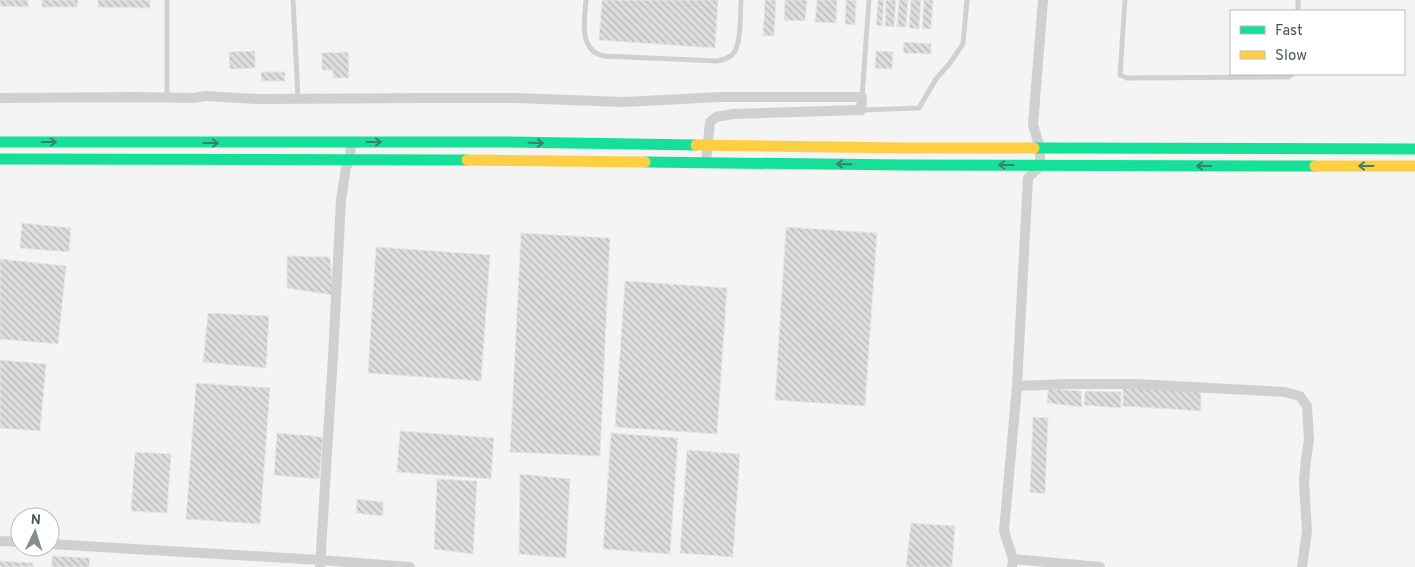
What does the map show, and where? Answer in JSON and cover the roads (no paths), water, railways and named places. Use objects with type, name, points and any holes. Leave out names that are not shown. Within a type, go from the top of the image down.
[{"type":"main road","points":[[0,142],[509,142],[914,148],[1415,149]]},
{"type":"main road","points":[[0,159],[509,160],[1040,166],[1415,166]]},
{"type":"street","points":[[1043,0],[1034,125],[1040,148],[1040,166],[1028,178],[1017,386],[1004,531],[1012,563],[1100,567]]},
{"type":"street","points":[[0,98],[194,98],[205,96],[258,99],[471,98],[623,102],[720,97],[862,97],[862,110],[733,114],[716,117],[710,122],[706,162]]},
{"type":"street","points":[[320,563],[341,200],[346,167],[350,160],[351,142]]},
{"type":"street","points":[[1017,386],[1136,384],[1286,392],[1300,396],[1307,406],[1309,440],[1304,482],[1306,531],[1302,567]]},
{"type":"street","points":[[60,545],[320,563],[410,567]]},
{"type":"lane","points":[[167,0],[167,97]]},
{"type":"lane","points":[[293,0],[298,98]]},
{"type":"lane","points":[[586,0],[585,34],[587,44],[594,52],[604,56],[717,61],[725,60],[733,54],[737,47],[741,0]]},
{"type":"lane","points":[[862,97],[869,0]]},
{"type":"lane","points":[[862,110],[919,108],[936,79],[963,44],[967,0]]},
{"type":"lane","points":[[1126,0],[1120,75],[1127,78],[1288,77],[1291,75]]}]
